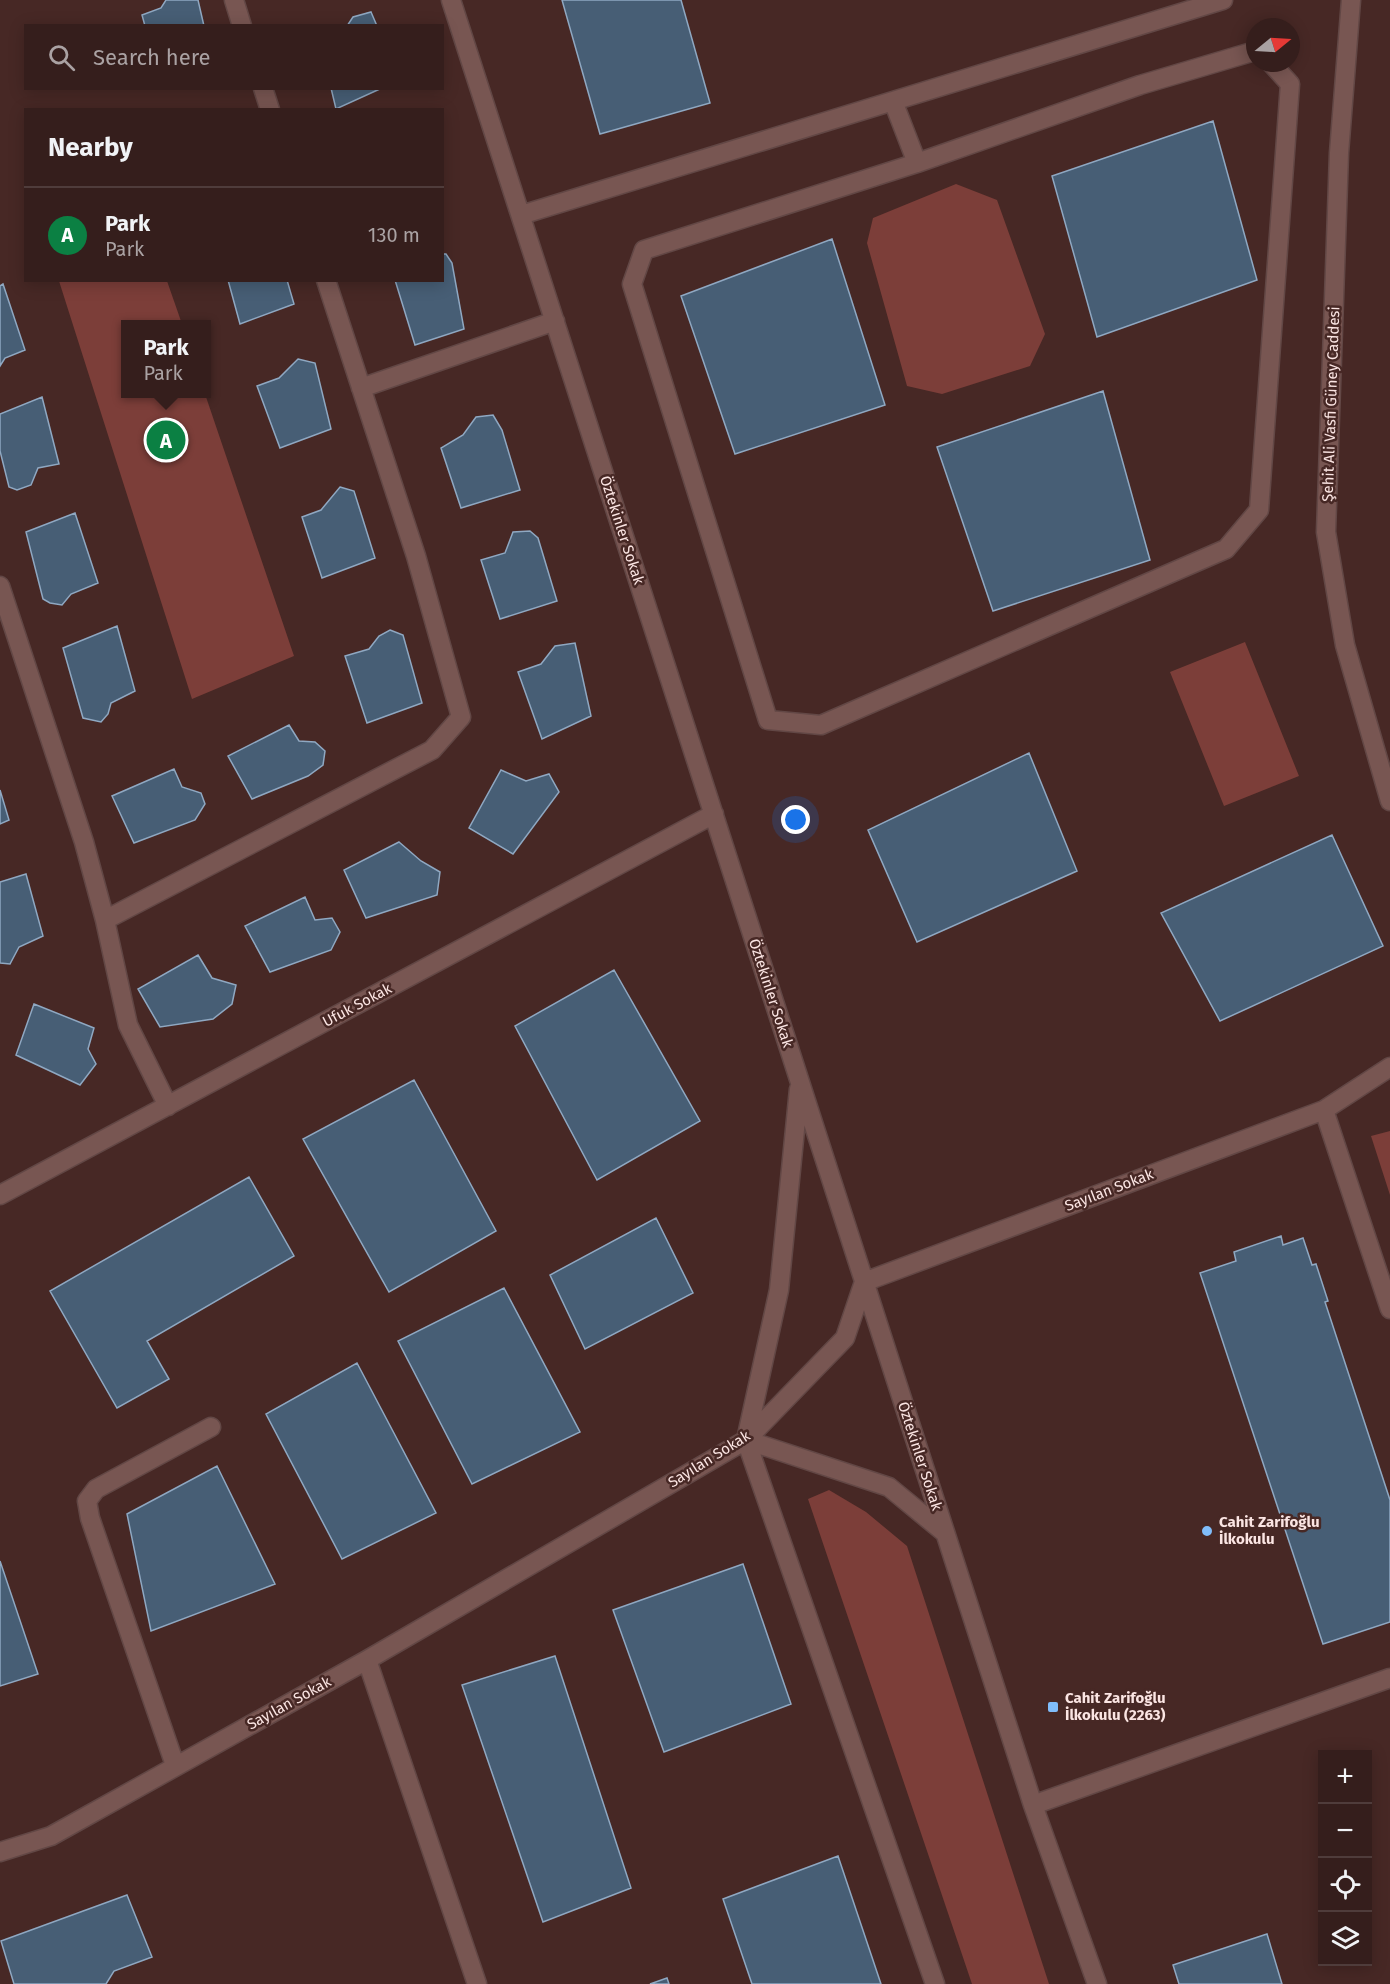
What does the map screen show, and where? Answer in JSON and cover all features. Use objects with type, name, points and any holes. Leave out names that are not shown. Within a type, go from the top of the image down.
[{"type":"street","points":[[234,0],[241,24]]},
{"type":"street","name":"Öztekinler Sokak","points":[[451,0],[1033,1805],[1096,1984]]},
{"type":"street","points":[[521,215],[1223,0]]},
{"type":"street","name":"Şehit Ali Vasfi Güney Caddesi","points":[[1351,0],[1339,153],[1326,532],[1346,645],[1390,801]]},
{"type":"street","points":[[1246,54],[1140,85],[917,163],[644,250],[632,284],[768,720],[821,726],[1226,549],[1259,510],[1290,84],[1279,72]]},
{"type":"street","points":[[264,90],[269,108]]},
{"type":"street","points":[[893,101],[917,163]]},
{"type":"street","points":[[105,920],[432,750],[461,717],[416,556],[327,282]]},
{"type":"street","points":[[361,387],[555,321]]},
{"type":"street","points":[[0,586],[84,842],[105,920],[128,1025],[168,1106]]},
{"type":"street","name":"Ufuk Sokak","points":[[0,1195],[714,814]]},
{"type":"street","name":"Sayılan Sokak","points":[[0,1852],[51,1836],[367,1660],[746,1440],[845,1338],[864,1282],[1324,1110],[1390,1067]]},
{"type":"street","points":[[800,1082],[779,1290],[746,1440],[934,1984]]},
{"type":"street","points":[[1324,1110],[1390,1309]]},
{"type":"street","points":[[176,1765],[94,1529],[87,1501],[96,1489],[211,1427]]},
{"type":"street","points":[[746,1440],[811,1459],[889,1487],[945,1533]]},
{"type":"street","points":[[367,1660],[477,1984]]},
{"type":"street","points":[[1033,1805],[1390,1678]]},
{"type":"shaded area","points":[[956,184],[997,200],[1045,334],[1030,366],[942,394],[907,386],[867,243],[873,218]]},
{"type":"shaded area","points":[[59,282],[167,282],[181,320],[121,320],[121,398],[206,398],[294,656],[192,699]]},
{"type":"shaded area","points":[[1245,642],[1299,776],[1224,806],[1170,672]]},
{"type":"shaded area","points":[[1390,1131],[1390,1195],[1371,1136]]},
{"type":"shaded area","points":[[829,1490],[866,1512],[907,1546],[1049,1984],[972,1984],[808,1499]]},
{"type":"building","points":[[166,0],[198,0],[204,24],[144,24],[142,15],[161,8]]},
{"type":"building","points":[[562,0],[681,0],[710,103],[600,134]]},
{"type":"building","points":[[371,12],[376,24],[348,24],[353,17]]},
{"type":"building","points":[[331,90],[378,90],[338,108],[336,108]]},
{"type":"building","points":[[1213,121],[1257,280],[1097,337],[1052,176]]},
{"type":"building","points":[[832,239],[885,405],[735,454],[681,296]]},
{"type":"building","points":[[444,254],[446,254],[452,263],[464,329],[415,345],[396,282],[444,282]]},
{"type":"building","points":[[229,282],[288,282],[294,304],[240,324]]},
{"type":"building","points":[[3,284],[25,350],[5,358],[0,366],[0,286]]},
{"type":"building","points":[[298,359],[315,363],[331,429],[280,448],[257,386],[279,378]]},
{"type":"building","points":[[1103,391],[1150,560],[993,611],[937,447]]},
{"type":"building","points":[[42,397],[59,464],[38,468],[31,485],[17,490],[9,487],[0,451],[0,414]]},
{"type":"building","points":[[493,415],[502,430],[520,490],[461,508],[441,448],[463,435],[476,417]]},
{"type":"building","points":[[340,487],[354,491],[375,558],[322,578],[302,517],[321,510]]},
{"type":"building","points":[[75,513],[98,583],[71,594],[62,605],[50,603],[43,599],[26,532]]},
{"type":"building","points":[[530,531],[538,538],[557,601],[500,619],[481,560],[505,553],[513,532]]},
{"type":"building","points":[[117,626],[135,691],[111,703],[108,714],[101,722],[83,718],[63,648]]},
{"type":"building","points":[[390,630],[403,635],[422,703],[367,723],[345,656],[369,649],[379,636]]},
{"type":"building","points":[[575,643],[591,716],[542,739],[518,672],[541,664],[555,646]]},
{"type":"building","points":[[289,725],[299,741],[315,742],[325,751],[323,765],[308,776],[252,799],[228,756]]},
{"type":"building","points":[[1029,753],[1077,871],[917,942],[868,830]]},
{"type":"building","points":[[174,769],[182,787],[201,793],[205,804],[195,820],[134,843],[112,796]]},
{"type":"building","points":[[501,770],[526,781],[549,774],[559,792],[513,854],[469,828]]},
{"type":"building","points":[[0,790],[9,820],[0,824]]},
{"type":"building","points":[[1332,835],[1383,946],[1220,1021],[1161,913]]},
{"type":"building","points":[[399,842],[421,861],[440,872],[437,895],[366,918],[344,870]]},
{"type":"building","points":[[26,874],[43,936],[19,947],[10,964],[0,963],[0,882]]},
{"type":"building","points":[[305,897],[315,920],[332,918],[340,932],[331,950],[270,972],[245,926]]},
{"type":"building","points":[[198,955],[212,978],[236,985],[232,1004],[213,1019],[160,1027],[138,989]]},
{"type":"building","points":[[614,970],[700,1121],[597,1180],[515,1026]]},
{"type":"building","points":[[34,1004],[94,1028],[88,1049],[96,1064],[80,1085],[16,1055]]},
{"type":"building","points":[[414,1080],[496,1231],[389,1292],[303,1139]]},
{"type":"building","points":[[249,1177],[294,1256],[147,1341],[169,1379],[117,1408],[50,1291]]},
{"type":"building","points":[[656,1218],[693,1293],[585,1349],[550,1275]]},
{"type":"building","points":[[1281,1236],[1283,1245],[1303,1238],[1312,1265],[1316,1264],[1328,1301],[1325,1302],[1390,1500],[1390,1622],[1323,1644],[1200,1273],[1236,1261],[1234,1252]]},
{"type":"building","points":[[504,1288],[580,1432],[472,1484],[398,1341]]},
{"type":"building","points":[[357,1363],[436,1513],[342,1559],[266,1414]]},
{"type":"building","points":[[217,1466],[275,1584],[151,1631],[127,1514]]},
{"type":"building","points":[[0,1561],[38,1674],[0,1686]]},
{"type":"building","points":[[743,1564],[791,1704],[664,1752],[613,1610]]},
{"type":"building","points":[[555,1656],[631,1888],[543,1922],[462,1685]]},
{"type":"building","points":[[838,1856],[881,1984],[752,1984],[723,1899]]},
{"type":"building","points":[[127,1895],[152,1957],[114,1971],[106,1984],[14,1984],[1,1941]]},
{"type":"building","points":[[1267,1934],[1282,1984],[1179,1984],[1173,1965]]},
{"type":"building","points":[[667,1978],[669,1984],[650,1984]]},
{"type":"place","name":"Park","points":[[166,440]]},
{"type":"place","name":"Cahit Zarifoğlu İlkokulu","points":[[1207,1531]]},
{"type":"place","name":"Cahit Zarifoğlu İlkokulu (2263)","points":[[1053,1707]]}]
